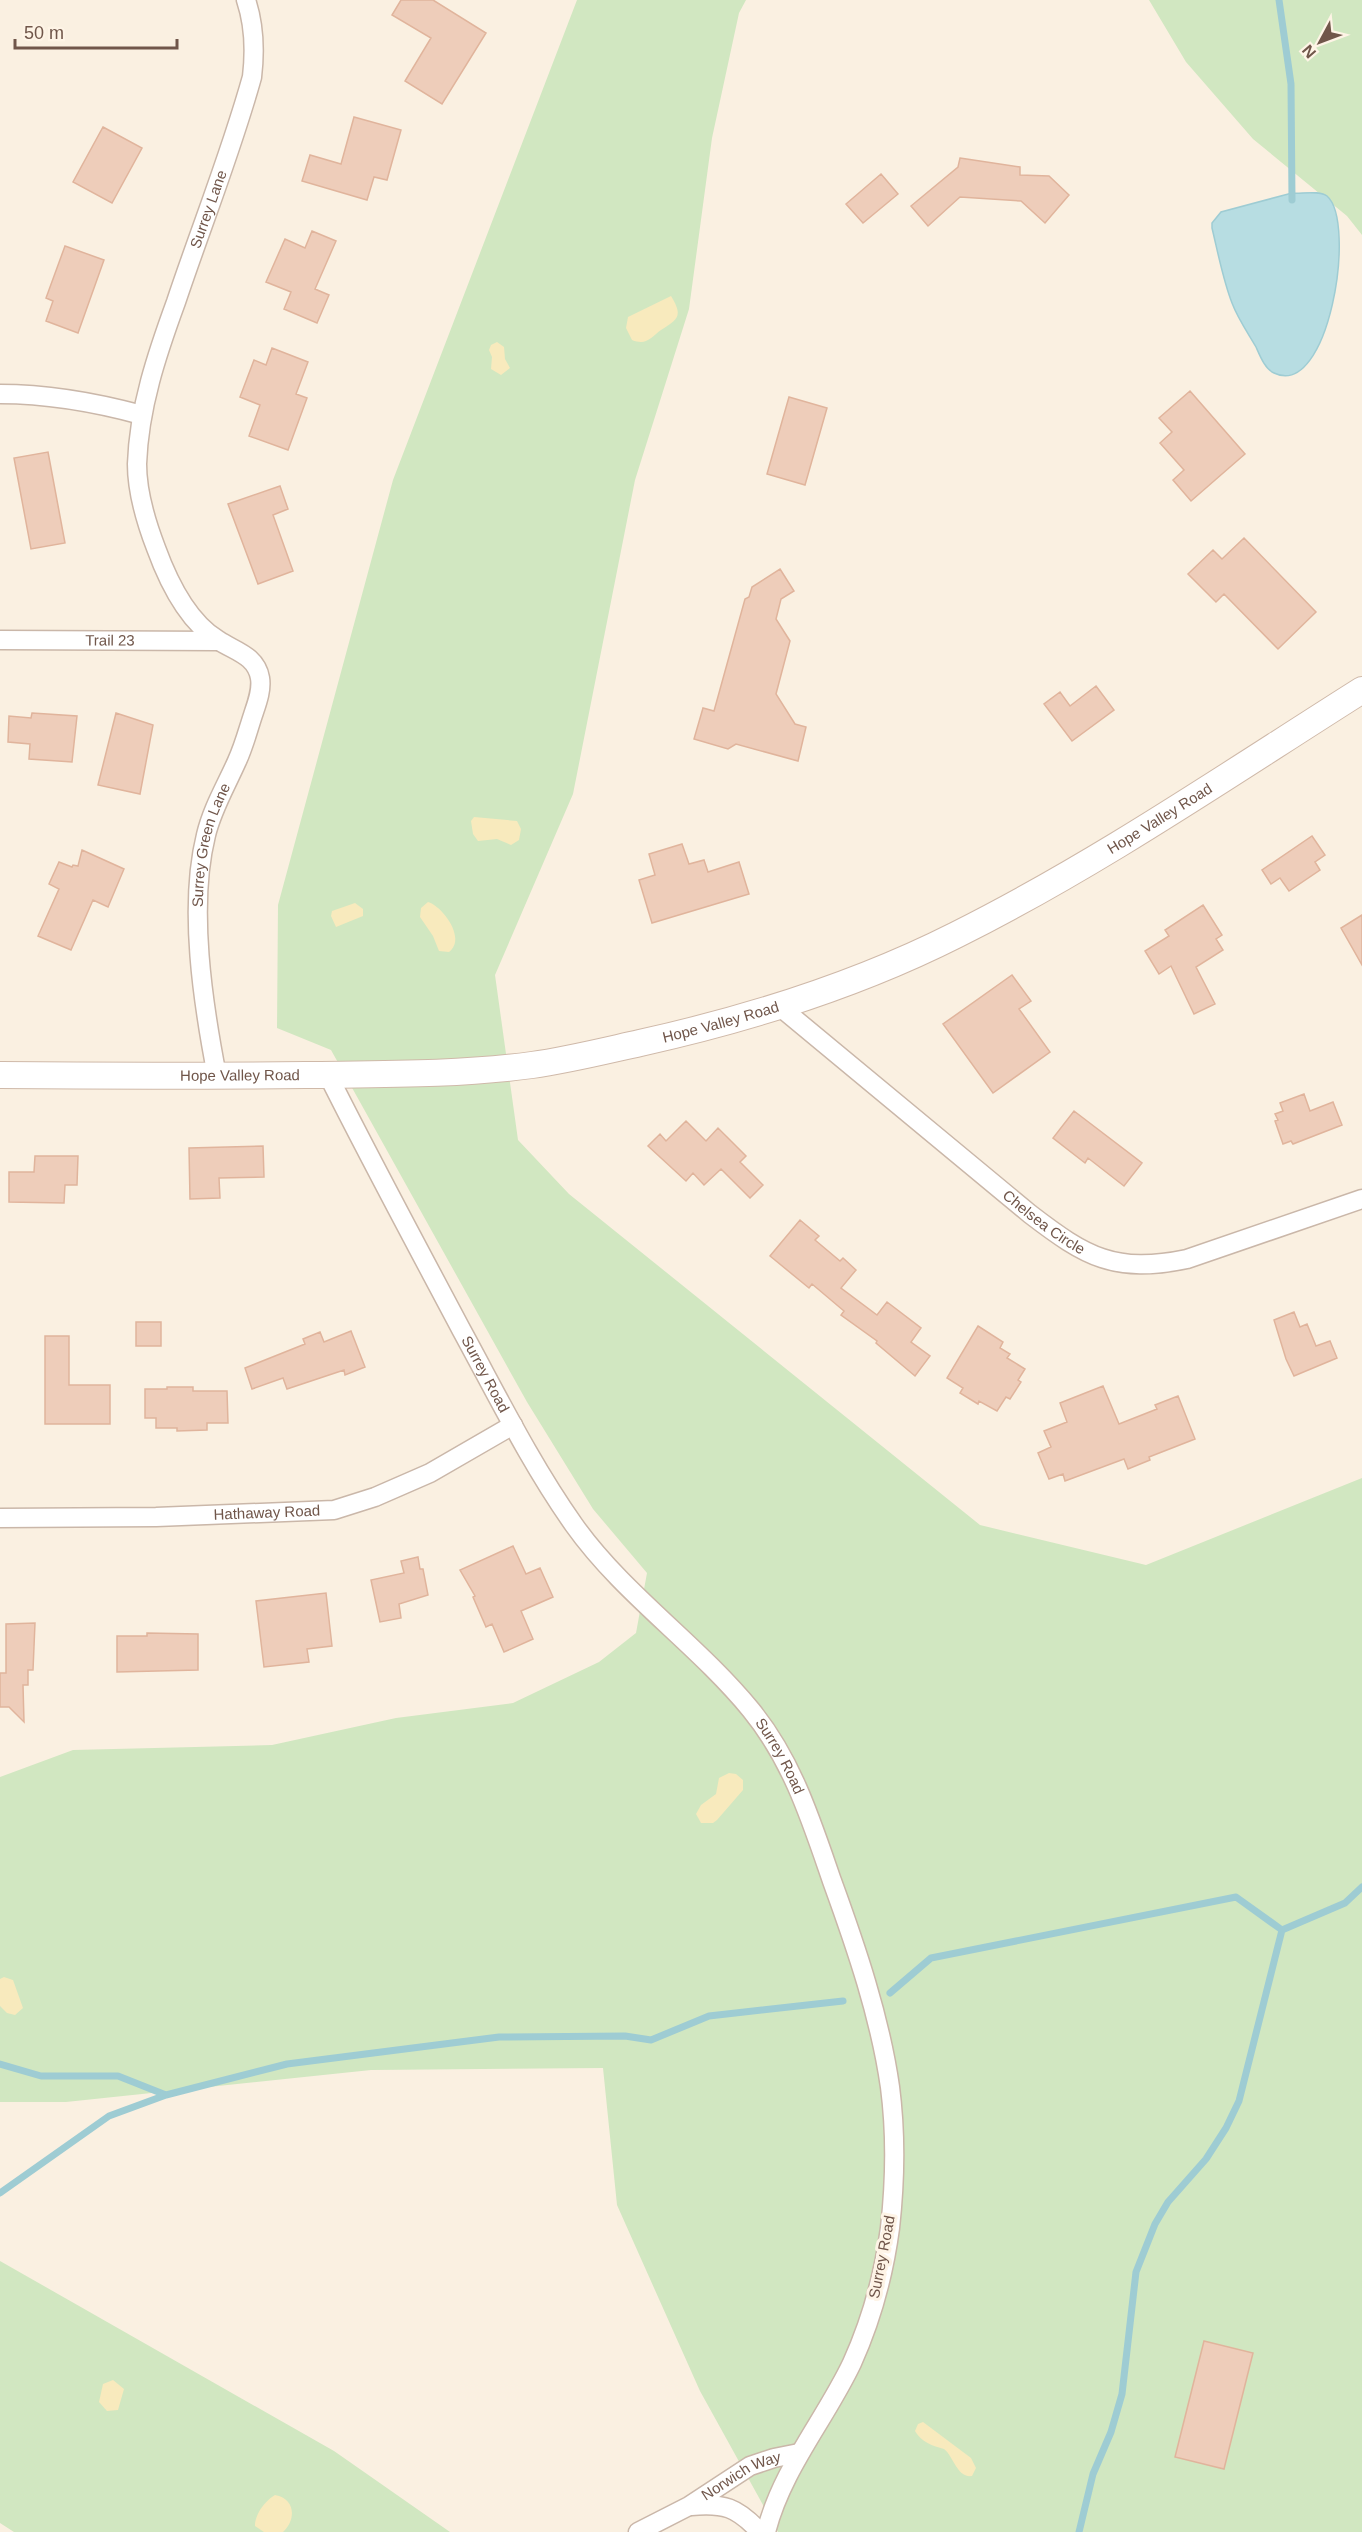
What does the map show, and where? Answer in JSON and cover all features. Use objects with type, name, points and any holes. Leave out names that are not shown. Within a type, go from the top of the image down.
[{"type":"main road","name":"Hope Valley Road","points":[[0,1076],[422,1073],[534,1065],[686,1033],[779,1006],[906,958],[1001,912],[1119,844],[1362,690]]},
{"type":"street","name":"Surrey Lane","points":[[218,641],[200,626],[187,610],[153,541],[147,522],[137,466],[142,415],[161,344],[252,77],[254,60],[246,0]]},
{"type":"street","points":[[0,394],[38,394],[96,402],[142,415]]},
{"type":"street","name":"Trail 23","points":[[0,640],[218,641]]},
{"type":"street","name":"Surrey Green Lane","points":[[217,1076],[205,1004],[200,952],[198,877],[206,832],[238,759],[259,696],[260,678],[253,662],[240,651],[218,641]]},
{"type":"street","name":"Chelsea Circle","points":[[779,1006],[1030,1214],[1073,1246],[1095,1257],[1119,1263],[1142,1265],[1187,1259],[1362,1199]]},
{"type":"street","name":"Surrey Road","points":[[328,1075],[370,1161],[531,1459],[591,1548],[607,1566],[707,1660],[752,1710],[785,1759],[807,1809],[864,1978],[890,2087],[894,2153],[890,2225],[884,2260],[863,2336],[851,2366],[799,2453],[782,2489],[766,2532]]},
{"type":"street","name":"Hathaway Road","points":[[0,1518],[145,1518],[334,1509],[375,1497],[430,1473],[513,1425]]},
{"type":"street","name":"Norwich Way","points":[[638,2532],[689,2506],[750,2466],[799,2453]]},
{"type":"street","name":"Norwich Way","points":[[689,2506],[711,2504],[732,2508],[747,2517],[760,2532]]},
{"type":"green space","points":[[577,0],[746,0],[739,13],[712,138],[689,309],[635,480],[573,794],[495,975],[518,1140],[569,1194],[980,1525],[1146,1565],[1362,1478],[1362,2532],[778,2532],[700,2391],[617,2205],[603,2068],[371,2070],[66,2102],[0,2102],[0,1777],[73,1750],[272,1745],[396,1718],[513,1703],[599,1662],[636,1633],[647,1573],[593,1509],[527,1402],[331,1050],[277,1028],[278,905],[393,480]]},
{"type":"green space","points":[[1149,0],[1362,0],[1362,235],[1347,216],[1253,139],[1186,62]]},
{"type":"green space","points":[[0,2261],[334,2451],[450,2532],[14,2532],[0,2523]]},
{"type":"sand","points":[[671,296],[678,313],[675,320],[648,340],[637,342],[632,340],[626,328],[628,317]]},
{"type":"sand","points":[[497,342],[504,347],[505,359],[510,368],[501,375],[491,369],[492,357],[489,350],[491,345]]},
{"type":"sand","points":[[474,817],[517,821],[521,829],[519,840],[511,845],[497,839],[478,841],[473,834],[471,821]]},
{"type":"sand","points":[[428,902],[446,916],[454,931],[454,946],[449,952],[439,951],[433,936],[420,917],[421,908]]},
{"type":"sand","points":[[355,903],[363,909],[363,916],[336,927],[331,916],[332,911]]},
{"type":"sand","points":[[729,1773],[736,1774],[743,1780],[743,1790],[717,1820],[713,1823],[701,1823],[696,1814],[701,1805],[716,1794],[719,1778]]},
{"type":"sand","points":[[4,1977],[13,1980],[23,2008],[15,2015],[7,2013],[0,2006],[0,1979]]},
{"type":"sand","points":[[113,2380],[124,2389],[118,2410],[107,2411],[99,2402],[103,2384]]},
{"type":"sand","points":[[923,2422],[971,2458],[976,2468],[972,2476],[963,2474],[944,2449],[928,2443],[918,2435],[915,2431],[918,2424]]},
{"type":"sand","points":[[275,2495],[287,2501],[292,2510],[292,2516],[283,2532],[264,2532],[255,2526],[257,2517],[264,2504]]},
{"type":"water","points":[[1292,193],[1315,193],[1327,196],[1336,212],[1339,238],[1338,271],[1323,336],[1310,360],[1293,374],[1274,373],[1263,362],[1232,303],[1212,228],[1212,223],[1221,212]]},
{"type":"building","points":[[401,0],[433,0],[486,33],[442,104],[405,81],[431,38],[392,15]]},
{"type":"building","points":[[354,117],[401,130],[387,180],[374,177],[367,200],[302,181],[310,155],[341,164]]},
{"type":"building","points":[[103,127],[142,148],[112,203],[73,182]]},
{"type":"building","points":[[960,158],[1020,167],[1020,175],[1049,176],[1069,195],[1045,223],[1021,201],[960,197],[928,226],[911,206],[958,167]]},
{"type":"building","points":[[881,174],[898,194],[863,223],[846,204]]},
{"type":"building","points":[[312,231],[336,241],[315,289],[329,295],[317,323],[284,309],[291,292],[266,282],[285,239],[305,248]]},
{"type":"building","points":[[65,246],[104,260],[78,333],[46,321],[53,301],[46,298]]},
{"type":"building","points":[[272,348],[308,362],[296,394],[307,398],[288,450],[249,436],[260,405],[240,397],[254,360],[266,365]]},
{"type":"building","points":[[1190,391],[1245,454],[1191,501],[1173,480],[1184,470],[1160,443],[1172,432],[1159,418]]},
{"type":"building","points":[[789,397],[827,408],[805,485],[767,474]]},
{"type":"building","points":[[48,452],[65,543],[31,549],[14,458]]},
{"type":"building","points":[[280,486],[288,509],[273,515],[293,571],[258,584],[228,504]]},
{"type":"building","points":[[1244,538],[1316,612],[1278,649],[1224,594],[1216,602],[1188,574],[1213,550],[1222,559]]},
{"type":"building","points":[[780,569],[794,591],[781,599],[776,619],[790,641],[776,694],[795,724],[806,727],[798,761],[736,744],[728,749],[694,739],[703,708],[714,711],[745,599],[749,597],[752,587]]},
{"type":"building","points":[[1096,686],[1114,710],[1072,741],[1044,704],[1060,692],[1070,706]]},
{"type":"building","points":[[32,713],[77,716],[72,762],[29,759],[30,744],[8,742],[9,716],[31,718]]},
{"type":"building","points":[[116,713],[153,725],[140,794],[98,785]]},
{"type":"building","points":[[1312,836],[1325,855],[1315,862],[1320,870],[1289,891],[1280,878],[1271,884],[1262,870]]},
{"type":"building","points":[[682,844],[689,864],[704,860],[708,872],[739,862],[749,894],[652,923],[639,880],[655,875],[649,854]]},
{"type":"building","points":[[82,850],[124,869],[108,907],[93,900],[71,950],[38,936],[59,889],[49,884],[59,862],[72,867],[73,865],[78,866]]},
{"type":"building","points":[[1203,905],[1222,935],[1216,939],[1223,950],[1196,967],[1215,1004],[1194,1014],[1171,966],[1159,974],[1145,951],[1169,936],[1165,930]]},
{"type":"building","points":[[1362,915],[1362,965],[1341,928]]},
{"type":"building","points":[[1012,975],[1031,1001],[1019,1009],[1050,1052],[993,1093],[943,1024]]},
{"type":"building","points":[[1304,1094],[1310,1111],[1333,1102],[1342,1125],[1293,1144],[1291,1141],[1283,1144],[1275,1121],[1278,1120],[1275,1114],[1283,1111],[1280,1103]]},
{"type":"building","points":[[1074,1111],[1142,1163],[1124,1186],[1088,1158],[1085,1163],[1053,1138]]},
{"type":"building","points":[[686,1121],[706,1141],[718,1128],[746,1156],[740,1162],[763,1185],[750,1198],[721,1169],[704,1185],[693,1173],[686,1181],[648,1146],[660,1134],[666,1141]]},
{"type":"building","points":[[263,1146],[264,1177],[219,1178],[220,1198],[190,1199],[189,1148]]},
{"type":"building","points":[[35,1156],[78,1156],[77,1185],[65,1185],[64,1203],[9,1202],[9,1172],[34,1172]]},
{"type":"building","points":[[800,1220],[819,1236],[815,1240],[840,1261],[843,1258],[856,1270],[841,1288],[877,1315],[887,1302],[921,1328],[911,1342],[930,1356],[915,1376],[876,1343],[877,1341],[841,1315],[844,1311],[812,1284],[809,1288],[770,1256]]},
{"type":"building","points":[[1294,1312],[1300,1327],[1307,1324],[1316,1346],[1330,1341],[1337,1358],[1294,1376],[1286,1359],[1274,1320]]},
{"type":"building","points":[[136,1322],[161,1322],[161,1346],[136,1346]]},
{"type":"building","points":[[978,1326],[1003,1342],[1000,1348],[1010,1354],[1007,1358],[1025,1369],[1018,1380],[1021,1382],[1010,1399],[1006,1397],[997,1411],[979,1401],[978,1404],[960,1393],[963,1388],[947,1378]]},
{"type":"building","points":[[351,1331],[365,1367],[345,1375],[344,1370],[287,1389],[283,1378],[252,1389],[245,1368],[305,1344],[303,1339],[320,1332],[324,1342]]},
{"type":"building","points":[[45,1336],[69,1336],[69,1385],[110,1385],[110,1424],[45,1424]]},
{"type":"building","points":[[1103,1386],[1119,1424],[1157,1409],[1155,1405],[1178,1396],[1195,1439],[1149,1457],[1150,1460],[1128,1469],[1124,1459],[1065,1481],[1063,1474],[1049,1479],[1038,1453],[1051,1447],[1044,1431],[1067,1422],[1060,1403]]},
{"type":"building","points":[[167,1387],[193,1387],[193,1391],[227,1391],[228,1423],[207,1423],[207,1430],[177,1431],[177,1428],[156,1428],[156,1418],[145,1418],[145,1389],[167,1389]]},
{"type":"building","points":[[513,1546],[526,1574],[540,1568],[553,1597],[521,1611],[533,1639],[504,1652],[492,1624],[486,1627],[473,1597],[475,1596],[460,1570]]},
{"type":"building","points":[[418,1557],[428,1595],[399,1604],[401,1618],[380,1622],[371,1580],[404,1573],[401,1561]]},
{"type":"building","points":[[326,1593],[332,1646],[307,1649],[309,1662],[264,1667],[256,1601]]},
{"type":"building","points":[[35,1623],[33,1670],[28,1670],[28,1685],[23,1685],[24,1722],[9,1707],[0,1707],[0,1673],[6,1673],[6,1624]]},
{"type":"building","points":[[147,1633],[198,1634],[198,1670],[117,1672],[117,1636],[147,1636]]},
{"type":"building","points":[[1204,2341],[1253,2353],[1224,2469],[1175,2457]]},
{"type":"waterway","points":[[1279,0],[1291,84],[1292,200]]},
{"type":"waterway","points":[[1282,1930],[1345,1903],[1362,1887]]},
{"type":"waterway","points":[[890,1993],[931,1958],[1236,1897],[1282,1930]]},
{"type":"waterway","points":[[1079,2532],[1093,2474],[1111,2432],[1122,2394],[1136,2272],[1155,2224],[1168,2202],[1206,2159],[1226,2128],[1239,2101],[1282,1930]]},
{"type":"waterway","points":[[0,2193],[109,2116],[166,2095],[287,2064],[499,2037],[625,2036],[651,2040],[709,2016],[843,2001]]},
{"type":"waterway","points":[[0,2064],[41,2076],[118,2076],[166,2095]]}]
